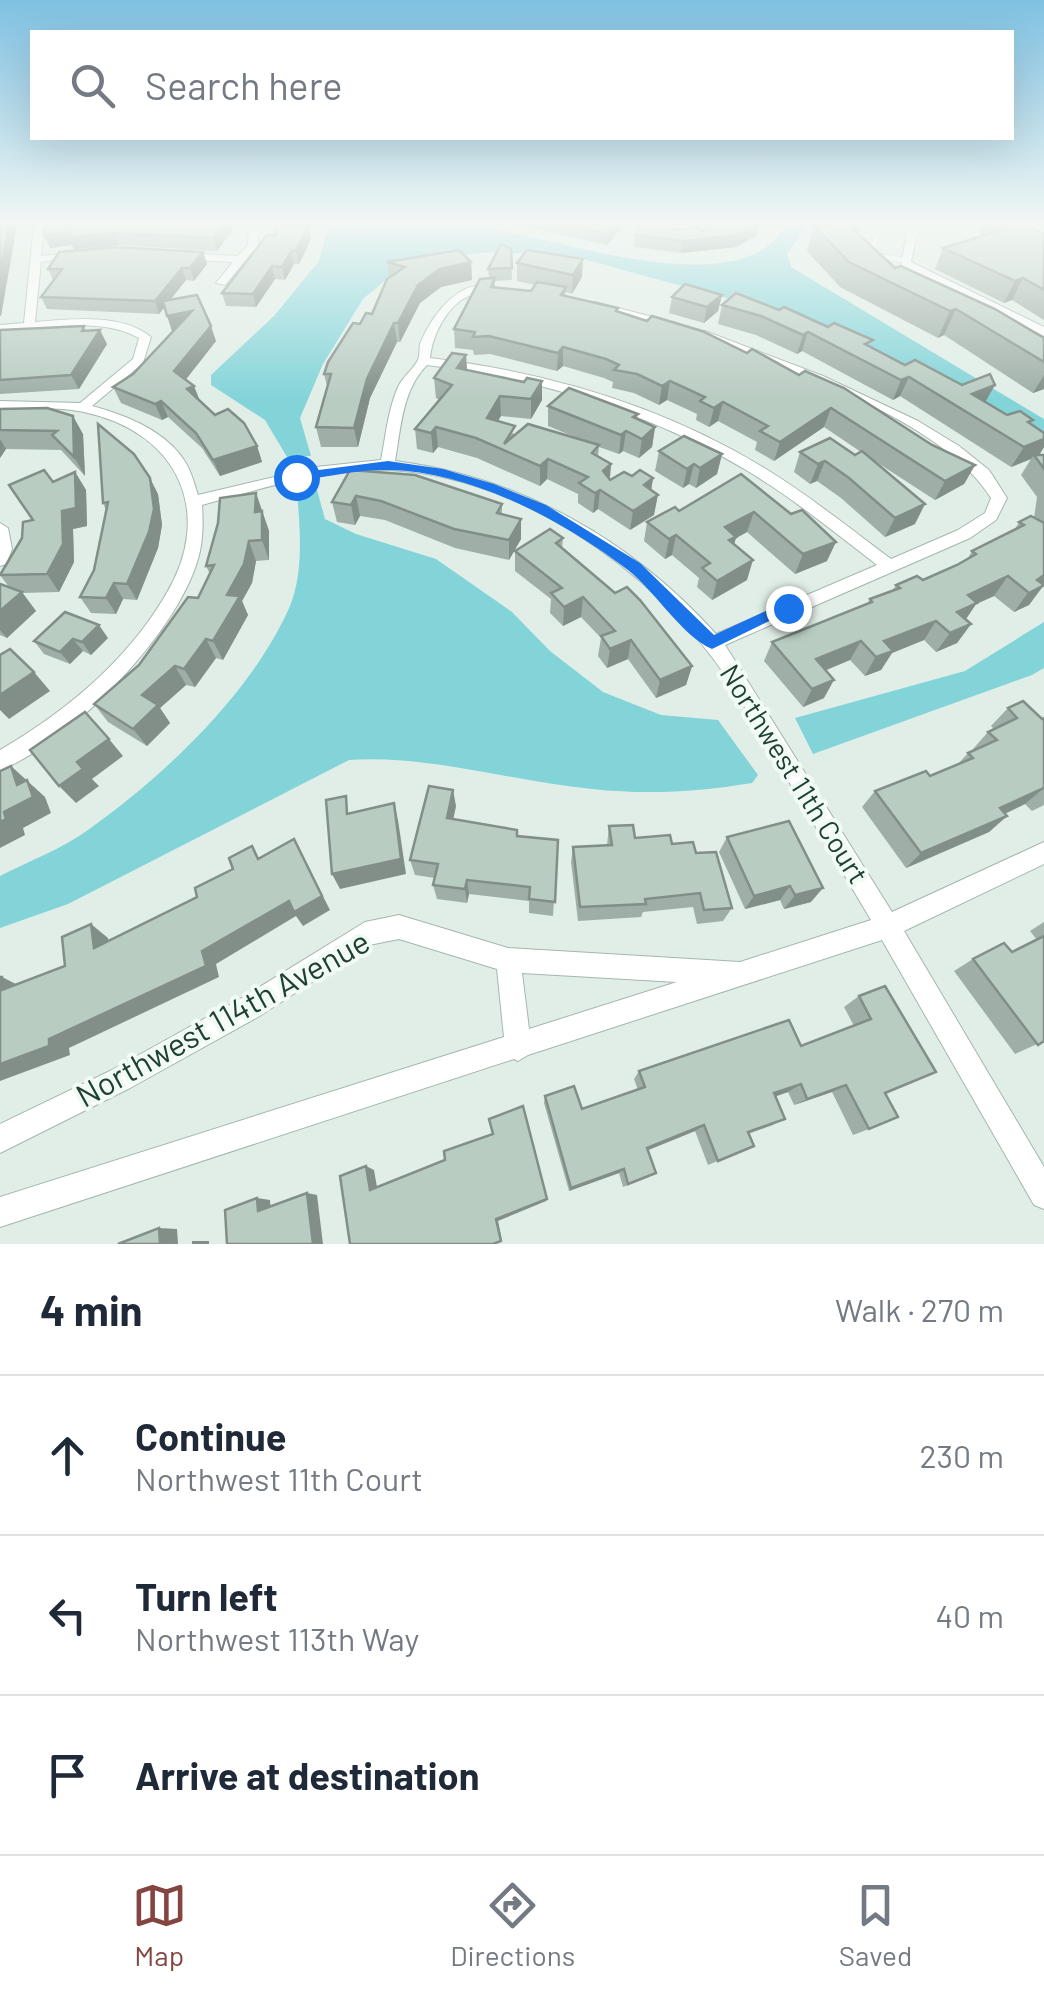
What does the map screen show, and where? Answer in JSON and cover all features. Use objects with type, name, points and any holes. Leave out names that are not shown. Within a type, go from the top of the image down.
[{"type":"street","points":[[28,326],[33,283]]},
{"type":"street","points":[[937,283],[1044,332]]},
{"type":"street","points":[[424,361],[423,350],[447,303],[465,292],[510,291]]},
{"type":"street","points":[[574,301],[671,324],[801,371],[868,401],[937,439],[975,462],[994,481],[999,498],[991,516],[964,534],[712,643]]},
{"type":"street","points":[[0,329],[118,326],[136,328],[145,336],[139,360],[82,408]]},
{"type":"street","points":[[388,465],[410,371],[424,361],[508,373],[561,386],[676,427],[793,493],[891,567]]},
{"type":"street","points":[[0,406],[82,408],[118,419],[171,451],[196,502],[189,568],[172,602],[122,666],[68,714],[0,761]]},
{"type":"street","name":"Northwest 11th Court","points":[[196,502],[296,477],[388,465],[455,477],[541,508],[634,567],[712,643],[890,926],[1044,1195]]},
{"type":"street","points":[[0,528],[2,555]]},
{"type":"street","name":"Northwest 114th Avenue","points":[[0,1212],[890,926],[1044,853]]},
{"type":"street","name":"Northwest 114th Avenue","points":[[0,1138],[121,1080],[365,934],[400,927],[508,960],[748,974]]},
{"type":"street","points":[[508,960],[518,1048]]},
{"type":"water","points":[[301,283],[382,283],[363,299],[323,364],[300,418],[311,456],[287,457],[265,420],[211,385],[211,375],[274,316]]},
{"type":"water","points":[[671,283],[818,283],[1044,419],[1044,439],[785,314]]},
{"type":"water","points":[[317,490],[325,519],[356,534],[436,559],[512,612],[550,651],[603,692],[661,715],[718,720],[758,775],[752,783],[731,786],[633,792],[410,761],[349,760],[68,904],[0,928],[0,876],[67,843],[117,808],[203,730],[253,670],[274,638],[294,593],[300,550],[297,492]]},
{"type":"water","points":[[1044,622],[1044,668],[1032,675],[813,754],[795,718],[965,671]]},
{"type":"building","points":[[51,283],[170,283],[155,301],[41,297]]},
{"type":"building","points":[[230,283],[260,283],[253,294],[222,293]]},
{"type":"building","points":[[385,283],[421,283],[398,323],[394,323],[367,379],[354,428],[316,427],[331,374],[324,374],[328,362],[353,323],[360,324],[366,313],[372,314]]},
{"type":"building","points":[[478,283],[531,291],[536,283],[566,287],[561,295],[618,308],[616,311],[647,321],[652,316],[702,331],[747,353],[752,349],[799,375],[805,371],[844,388],[932,445],[975,465],[945,481],[831,408],[780,442],[760,431],[768,426],[723,402],[714,408],[700,401],[705,397],[670,381],[662,386],[637,374],[614,370],[619,365],[606,359],[563,347],[558,353],[489,336],[473,337],[475,332],[454,329]]},
{"type":"building","points":[[892,283],[938,283],[995,309],[1044,338],[1044,362],[956,309],[950,311]]},
{"type":"building","points":[[685,284],[722,295],[707,307],[672,297]]},
{"type":"building","points":[[736,293],[779,310],[784,307],[828,327],[834,323],[873,340],[865,344],[905,365],[915,360],[962,385],[990,374],[995,385],[972,394],[1007,415],[1020,411],[1033,420],[1028,422],[1044,433],[1044,439],[1024,447],[909,377],[901,380],[808,332],[803,335],[761,316],[722,305]]},
{"type":"building","points":[[197,295],[211,326],[174,371],[194,386],[187,389],[215,415],[228,409],[244,423],[257,446],[213,460],[196,433],[161,401],[155,404],[113,387],[133,374],[192,311],[167,316],[163,301]]},
{"type":"building","points":[[84,326],[82,331],[100,330],[71,375],[0,380],[0,330]]},
{"type":"building","points":[[452,353],[466,355],[457,368],[524,382],[527,378],[542,381],[531,399],[500,396],[487,418],[515,426],[504,444],[528,424],[599,445],[592,453],[611,464],[603,471],[610,480],[624,472],[632,476],[640,470],[653,478],[644,485],[658,495],[633,511],[600,490],[595,493],[579,483],[588,477],[548,459],[540,466],[476,438],[436,427],[431,433],[415,429],[452,385],[434,378]]},
{"type":"building","points":[[569,388],[638,414],[633,417],[655,427],[642,439],[626,431],[621,435],[548,406]]},
{"type":"building","points":[[47,408],[73,416],[74,457],[52,435],[57,431],[0,430],[0,409]]},
{"type":"building","points":[[98,424],[134,454],[150,478],[154,509],[149,532],[127,584],[114,583],[106,598],[80,597],[94,570],[108,502],[103,503]]},
{"type":"building","points":[[684,436],[722,454],[700,468],[694,464],[687,469],[659,451]]},
{"type":"building","points":[[830,438],[855,455],[862,451],[925,504],[895,518],[825,461],[818,464],[800,452]]},
{"type":"building","points":[[1034,455],[1044,455],[1044,469]]},
{"type":"building","points":[[44,470],[53,482],[75,472],[76,508],[62,511],[63,544],[47,574],[0,575],[22,538],[23,522],[33,520],[9,485]]},
{"type":"building","points":[[350,470],[415,475],[502,504],[497,513],[521,519],[509,540],[454,529],[381,501],[356,496],[351,505],[332,502]]},
{"type":"building","points":[[741,474],[791,514],[802,510],[836,542],[803,554],[754,512],[725,527],[736,537],[729,540],[753,560],[717,581],[702,568],[710,563],[676,535],[669,539],[647,522],[675,507],[679,511]]},
{"type":"building","points":[[256,493],[255,512],[262,511],[262,540],[249,541],[244,564],[227,595],[240,596],[213,641],[206,639],[184,669],[175,666],[142,695],[158,705],[133,729],[94,704],[139,665],[188,597],[198,598],[214,565],[206,566],[218,523],[220,498]]},
{"type":"building","points":[[1031,516],[1044,523],[1044,575],[1037,580],[1044,585],[1029,593],[1008,576],[968,595],[977,603],[957,612],[971,624],[950,633],[936,621],[884,641],[893,651],[876,657],[861,641],[816,659],[834,680],[812,689],[772,642],[872,602],[870,599],[900,588],[896,585],[917,576],[923,580],[957,565],[976,554],[972,551],[1024,525],[1019,522]]},
{"type":"building","points":[[550,529],[563,538],[556,543],[615,593],[627,587],[692,666],[660,680],[631,640],[610,649],[601,636],[615,631],[583,597],[564,607],[551,593],[562,588],[515,551]]},
{"type":"building","points":[[0,584],[22,592],[0,611]]},
{"type":"building","points":[[65,612],[99,625],[82,642],[73,639],[60,652],[34,641]]},
{"type":"building","points":[[10,649],[34,672],[0,695],[0,655]]},
{"type":"building","points":[[1023,701],[1044,718],[1044,788],[1000,808],[1007,816],[921,853],[875,791],[926,771],[930,776],[973,758],[968,753],[997,740],[988,732],[1017,718],[1008,708]]},
{"type":"building","points":[[85,712],[109,739],[77,762],[83,769],[59,786],[30,750]]},
{"type":"building","points":[[11,766],[17,785],[27,780],[33,797],[4,812],[6,819],[0,822],[0,771]]},
{"type":"building","points":[[429,786],[453,790],[447,818],[517,830],[517,836],[558,840],[555,902],[529,899],[530,887],[467,880],[465,889],[433,885],[438,864],[410,860]]},
{"type":"building","points":[[346,796],[347,814],[394,803],[401,859],[332,874],[326,800]]},
{"type":"building","points":[[789,821],[823,888],[795,895],[790,886],[754,896],[727,837]]},
{"type":"building","points":[[633,825],[635,838],[670,835],[672,844],[693,842],[696,853],[716,852],[732,908],[704,910],[700,893],[645,899],[646,904],[580,907],[573,847],[612,845],[609,826]]},
{"type":"building","points":[[294,839],[322,896],[294,912],[289,901],[202,951],[206,966],[49,1039],[49,1046],[0,1064],[0,977],[2,990],[65,966],[62,937],[91,924],[94,948],[197,897],[195,888],[233,869],[229,858],[252,846],[258,859]]},
{"type":"building","points":[[1044,936],[1044,1041],[1038,1045],[973,959],[1004,943],[1012,952]]},
{"type":"building","points":[[885,986],[936,1072],[885,1093],[898,1117],[869,1129],[846,1085],[807,1099],[801,1084],[774,1093],[785,1119],[748,1132],[754,1146],[718,1161],[704,1125],[647,1148],[656,1173],[628,1184],[624,1169],[571,1188],[545,1096],[574,1086],[582,1109],[645,1087],[639,1071],[789,1020],[801,1046],[871,1019],[859,996]]},
{"type":"building","points":[[523,1106],[547,1199],[496,1219],[501,1241],[350,1244],[340,1176],[366,1166],[370,1190],[445,1160],[444,1151],[493,1134],[489,1119]]},
{"type":"building","points":[[307,1193],[313,1244],[227,1244],[225,1210],[257,1198],[258,1211]]},
{"type":"building","points":[[159,1228],[160,1244],[118,1244]]},
{"type":"route","points":[[296,477],[388,465],[438,472],[489,487],[541,508],[634,567],[712,643],[788,608]]}]
